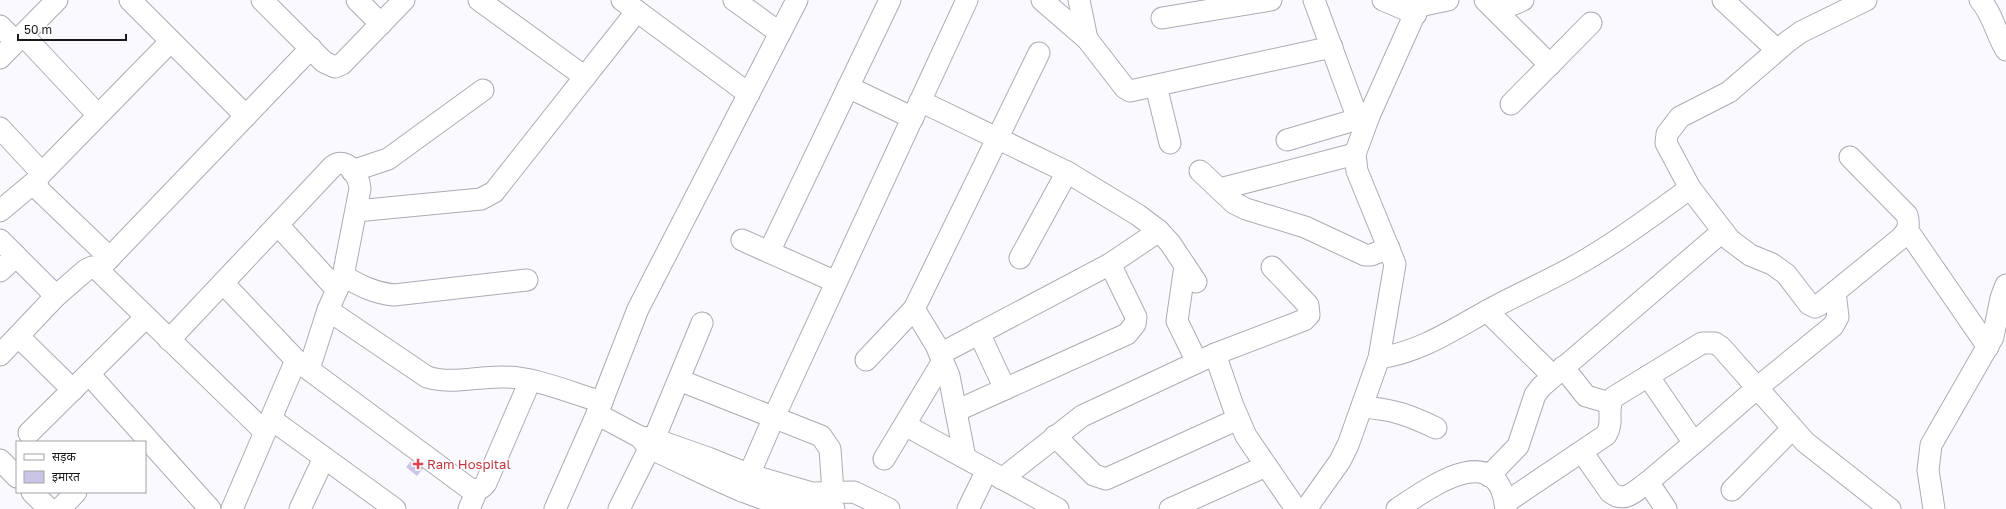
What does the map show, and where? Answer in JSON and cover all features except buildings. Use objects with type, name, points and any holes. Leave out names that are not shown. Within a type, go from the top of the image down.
[{"type":"street","points":[[0,58],[57,0]]},
{"type":"street","points":[[130,0],[246,116]]},
{"type":"street","points":[[262,0],[324,62],[335,67],[342,64],[404,0]]},
{"type":"street","points":[[357,0],[381,24]]},
{"type":"street","points":[[479,0],[585,76]]},
{"type":"street","points":[[734,0],[780,33]]},
{"type":"street","points":[[555,509],[599,408],[638,309],[797,0]]},
{"type":"street","points":[[769,252],[890,0]]},
{"type":"street","points":[[746,483],[774,417],[967,0]]},
{"type":"street","points":[[1043,0],[1087,39],[1125,88],[1130,91],[1332,47]]},
{"type":"street","points":[[1079,0],[1087,39]]},
{"type":"street","points":[[1162,18],[1271,0]]},
{"type":"street","points":[[1314,0],[1332,47],[1364,118]]},
{"type":"street","points":[[1383,0],[1419,7],[1448,0]]},
{"type":"street","points":[[1491,6],[1523,0]]},
{"type":"street","points":[[1723,0],[1777,50]]},
{"type":"street","points":[[1850,157],[1907,215],[1909,224],[1908,231],[1815,307],[1809,304],[1786,274],[1772,264],[1750,255],[1723,232],[1690,188],[1666,143],[1667,134],[1671,126],[1680,117],[1733,89],[1777,50],[1801,32],[1866,0]]},
{"type":"street","points":[[1982,1],[2006,50]]},
{"type":"street","points":[[356,211],[480,198],[488,196],[494,192],[585,76],[629,5],[749,94]]},
{"type":"street","points":[[1491,6],[1550,65]]},
{"type":"street","points":[[1306,509],[1340,462],[1379,358],[1395,273],[1395,264],[1357,171],[1355,154],[1364,118],[1419,7]]},
{"type":"street","points":[[1512,104],[1591,23]]},
{"type":"street","points":[[0,26],[19,39],[98,115]]},
{"type":"street","points":[[0,211],[39,176],[172,41]]},
{"type":"street","points":[[0,355],[56,296],[86,270],[104,264],[311,48]]},
{"type":"street","points":[[866,360],[914,309],[1039,53]]},
{"type":"street","points":[[1156,86],[1170,143]]},
{"type":"street","points":[[848,87],[917,109],[998,138],[1067,172],[1138,215],[1159,232],[1170,243],[1190,274],[1177,321],[1206,358],[1246,436],[1296,509]]},
{"type":"street","points":[[352,171],[388,159],[483,90]]},
{"type":"street","points":[[1287,140],[1364,118]]},
{"type":"street","points":[[0,128],[39,176],[39,190],[104,264],[146,317],[169,340],[268,425],[324,458],[394,509]]},
{"type":"street","points":[[1220,189],[1355,154]]},
{"type":"street","points":[[169,340],[333,166],[337,163],[343,164],[352,171],[359,182],[356,211],[340,283],[303,364],[268,425],[232,509]]},
{"type":"street","points":[[1200,171],[1234,203],[1246,210],[1305,227],[1358,253],[1371,255],[1389,248]]},
{"type":"street","points":[[1020,258],[1067,172]]},
{"type":"street","points":[[1379,358],[1396,356],[1420,348],[1487,311],[1587,260],[1623,237],[1690,188]]},
{"type":"street","points":[[278,225],[340,283],[381,294],[394,295],[527,280]]},
{"type":"street","points":[[1908,231],[1988,347]]},
{"type":"street","points":[[884,459],[905,425],[942,357],[979,333],[1110,264],[1159,232]]},
{"type":"street","points":[[1490,476],[1518,446],[1535,395],[1558,371],[1723,232]]},
{"type":"street","points":[[0,240],[56,296]]},
{"type":"street","points":[[742,240],[836,282]]},
{"type":"street","points":[[0,272],[16,256]]},
{"type":"street","points":[[956,411],[1127,334],[1132,329],[1136,317],[1110,264]]},
{"type":"street","points":[[968,509],[995,475],[1056,436],[1095,408],[1206,358],[1304,320],[1309,315],[1308,305],[1272,268]]},
{"type":"street","points":[[223,283],[303,364],[470,489],[477,490],[482,488],[486,483],[530,381]]},
{"type":"street","points":[[1934,509],[1928,470],[1931,446],[1988,347],[1996,325],[2001,298],[2006,285]]},
{"type":"street","points":[[1582,452],[1610,492],[1620,498],[1628,497],[1648,482],[1836,322],[1838,317],[1835,292]]},
{"type":"street","points":[[914,309],[942,357],[949,376],[964,458]]},
{"type":"street","points":[[328,310],[428,377],[440,381],[456,382],[503,376],[530,381],[599,408],[619,425],[648,441],[746,483],[812,493],[831,503]]},
{"type":"street","points":[[1487,311],[1586,396],[1610,403]]},
{"type":"street","points":[[29,433],[146,317]]},
{"type":"street","points":[[626,507],[648,441],[679,380],[702,323]]},
{"type":"street","points":[[979,333],[1005,389]]},
{"type":"street","points":[[18,336],[73,390]]},
{"type":"street","points":[[1397,509],[1453,475],[1470,472],[1490,476],[1498,484],[1506,506],[1606,435],[1612,421],[1610,403],[1614,397],[1702,343],[1709,342],[1720,348],[1792,429],[1815,451],[1890,509]]},
{"type":"street","points":[[89,374],[131,435]]},
{"type":"street","points":[[1648,376],[1694,443]]},
{"type":"street","points":[[679,380],[821,436],[826,441],[830,449],[831,503]]},
{"type":"street","points":[[1362,406],[1404,413],[1436,428]]},
{"type":"street","points":[[1056,436],[1094,475],[1106,479],[1238,419]]},
{"type":"street","points":[[905,425],[1058,509]]},
{"type":"street","points":[[1732,490],[1792,429]]},
{"type":"street","points":[[146,449],[210,509]]},
{"type":"street","points":[[300,509],[324,458]]},
{"type":"street","points":[[0,460],[16,476]]},
{"type":"street","points":[[1170,509],[1266,466]]},
{"type":"street","points":[[1648,482],[1666,509]]},
{"type":"street","points":[[746,483],[766,500],[790,508],[808,509],[831,503],[854,492],[890,509]]},
{"type":"street","points":[[469,509],[477,490]]},
{"type":"street","points":[[33,493],[49,509]]},
{"type":"street","points":[[60,509],[75,493]]},
{"type":"place","name":"Ram Hospital","points":[[418,464]]}]
